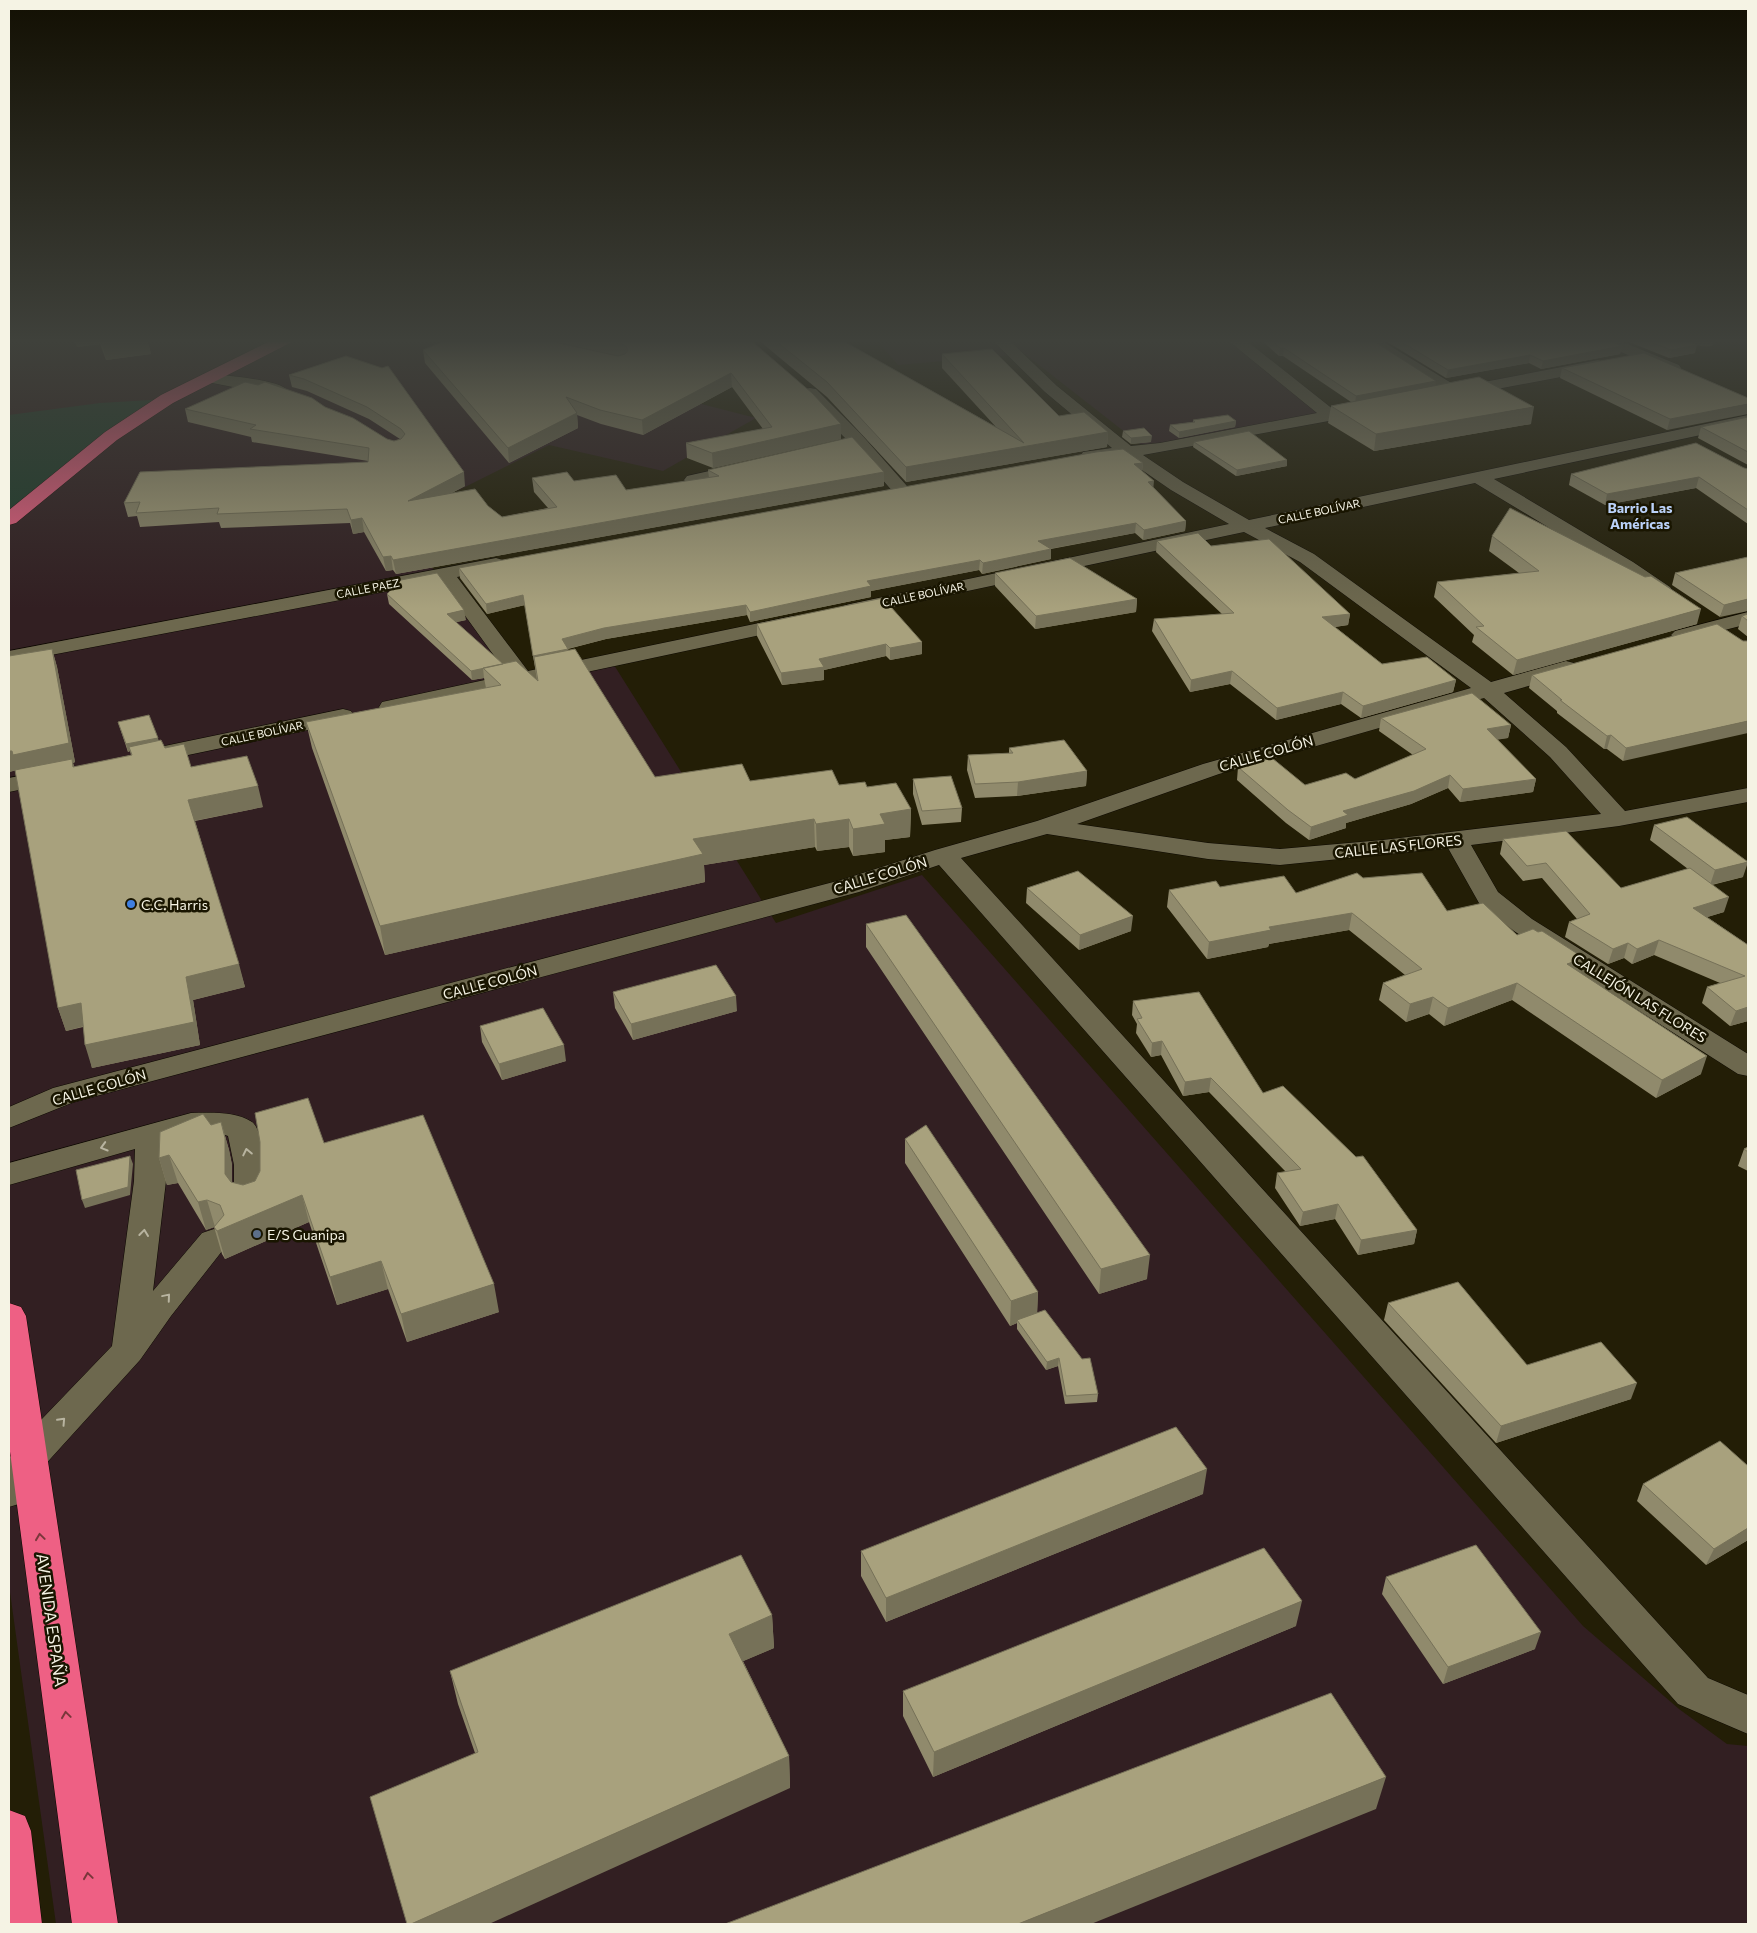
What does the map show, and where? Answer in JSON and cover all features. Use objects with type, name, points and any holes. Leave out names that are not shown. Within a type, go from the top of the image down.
[{"type":"highway","points":[[9,519],[123,428]]},
{"type":"highway","name":"AVENIDA ESPAÑA","points":[[9,1316],[95,1924]]},
{"type":"highway","points":[[9,1831],[19,1924]]},
{"type":"street","points":[[845,428],[858,442],[892,491],[920,486]]},
{"type":"street","points":[[1098,428],[1126,452],[1177,486],[1307,558],[1489,690],[1558,752],[1619,819]]},
{"type":"street","points":[[1075,459],[1160,448],[1266,428]]},
{"type":"street","name":"CALLE BOLÍVAR","points":[[135,759],[1709,428]]},
{"type":"street","points":[[1676,435],[1700,448]]},
{"type":"street","points":[[839,446],[858,442]]},
{"type":"street","points":[[693,480],[761,464]]},
{"type":"street","points":[[1479,478],[1626,566],[1674,599]]},
{"type":"street","name":"CALLE PAEZ","points":[[9,657],[512,561]]},
{"type":"street","points":[[444,573],[522,679]]},
{"type":"street","points":[[1659,642],[1707,620],[1748,618]]},
{"type":"street","points":[[1707,620],[1739,641]]},
{"type":"street","name":"CALLE COLÓN","points":[[9,1118],[64,1095],[850,886],[944,855],[1046,826],[1211,768],[1584,664]]},
{"type":"street","points":[[9,785],[77,771]]},
{"type":"street","name":"CALLE LAS FLORES","points":[[1046,826],[1208,851],[1280,857],[1456,840],[1619,819],[1748,795]]},
{"type":"street","name":"CALLEJÓN LAS FLORES","points":[[1456,840],[1488,897],[1524,925],[1748,1067]]},
{"type":"street","points":[[944,855],[1693,1691],[1748,1715]]},
{"type":"street","points":[[9,1174],[191,1123],[224,1123],[242,1130],[250,1165],[250,1200]]},
{"type":"street","points":[[128,1351],[150,1181],[151,1134]]},
{"type":"street","points":[[9,1492],[29,1457],[128,1351],[159,1307],[214,1241]]},
{"type":"shaded area","points":[[9,428],[738,428],[663,471],[549,445],[459,490],[358,505],[436,571],[520,684],[614,665],[776,923],[922,875],[1583,1626],[1679,1709],[1727,1744],[1748,1746],[1748,1924],[56,1924],[9,1585]]},
{"type":"shaded area","points":[[1120,428],[1250,428],[1144,447]]},
{"type":"green space","points":[[9,428],[127,428],[68,471],[9,519]]},
{"type":"building","points":[[251,428],[370,428],[394,441],[401,439],[405,434],[401,429],[433,428],[464,472],[408,501],[475,489],[488,506],[502,517],[557,507],[532,478],[567,472],[574,481],[616,475],[626,490],[719,476],[708,470],[852,437],[884,472],[393,560],[391,556],[383,557],[362,518],[351,520],[347,509],[217,514],[219,508],[136,513],[140,502],[124,503],[140,472],[368,462],[369,448]]},
{"type":"building","points":[[491,428],[547,428],[508,448]]},
{"type":"building","points":[[766,428],[822,428],[712,453],[686,443]]},
{"type":"building","points":[[870,428],[998,428],[1024,443],[1010,428],[1103,428],[1108,432],[906,467]]},
{"type":"building","points":[[1144,428],[1152,436],[1131,438],[1123,431]]},
{"type":"building","points":[[1174,428],[1199,428],[1179,432]]},
{"type":"building","points":[[1367,428],[1410,428],[1376,434]]},
{"type":"building","points":[[1703,428],[1748,428],[1748,452]]},
{"type":"building","points":[[1249,431],[1287,460],[1237,470],[1194,442]]},
{"type":"building","points":[[1696,443],[1748,469],[1748,510],[1699,477],[1607,494],[1571,474]]},
{"type":"building","points":[[1123,449],[1143,463],[1134,464],[1154,481],[1148,482],[1186,521],[1144,530],[1136,523],[1038,541],[1051,549],[983,563],[980,560],[867,581],[871,586],[750,612],[746,605],[604,628],[562,639],[568,649],[533,656],[523,595],[486,604],[459,568],[1096,452]]},
{"type":"building","points":[[1510,508],[1645,577],[1651,576],[1701,609],[1517,660],[1476,627],[1484,626],[1437,582],[1539,571],[1492,536]]},
{"type":"building","points":[[1198,533],[1211,546],[1269,539],[1350,614],[1322,617],[1382,664],[1427,657],[1456,680],[1363,706],[1343,692],[1277,708],[1232,671],[1191,680],[1154,619],[1234,613],[1157,541]]},
{"type":"building","points":[[1748,557],[1748,599],[1724,605],[1675,573]]},
{"type":"building","points":[[1070,558],[1137,599],[1036,616],[995,573]]},
{"type":"building","points":[[437,573],[464,610],[447,614],[503,664],[471,671],[387,594],[401,580]]},
{"type":"building","points":[[883,598],[922,642],[890,648],[886,644],[819,659],[824,667],[781,673],[757,624]]},
{"type":"building","points":[[1748,614],[1748,621],[1742,616]]},
{"type":"building","points":[[1717,624],[1743,641],[1748,641],[1748,721],[1626,748],[1611,735],[1607,736],[1560,700],[1562,700],[1532,675]]},
{"type":"building","points":[[52,649],[69,743],[13,755],[12,751],[9,751],[9,656]]},
{"type":"building","points":[[575,649],[655,777],[742,764],[750,781],[832,770],[839,785],[865,782],[867,787],[896,783],[911,809],[880,814],[885,824],[853,829],[849,819],[816,824],[814,819],[693,839],[703,854],[380,926],[306,722],[501,685],[483,668],[516,661],[538,681],[534,657]]},
{"type":"building","points":[[1472,693],[1511,725],[1487,729],[1536,779],[1463,789],[1450,775],[1414,791],[1343,811],[1348,815],[1311,827],[1238,767],[1272,758],[1305,785],[1346,773],[1355,779],[1426,749],[1381,718]]},
{"type":"building","points":[[149,715],[158,738],[126,744],[118,722]]},
{"type":"building","name":"C.C. Harris","points":[[161,740],[165,748],[184,744],[191,767],[247,756],[258,786],[188,800],[239,964],[186,977],[194,1022],[85,1045],[81,1003],[58,1008],[15,770],[72,759],[73,767],[132,755],[129,747]]},
{"type":"building","points":[[1064,740],[1087,771],[1018,782],[975,784],[968,755],[1013,753],[1009,748]]},
{"type":"building","points":[[951,776],[962,808],[922,811],[913,779]]},
{"type":"building","points":[[1687,817],[1748,862],[1715,870],[1654,825]]},
{"type":"building","points":[[1566,831],[1621,888],[1690,868],[1729,897],[1693,908],[1748,945],[1748,1007],[1736,1011],[1707,987],[1745,976],[1659,940],[1637,949],[1628,943],[1613,949],[1569,922],[1590,914],[1546,863],[1527,866],[1503,839]]},
{"type":"building","points":[[1078,871],[1133,916],[1080,935],[1027,888]]},
{"type":"building","points":[[1357,873],[1363,878],[1422,873],[1447,911],[1483,903],[1517,935],[1533,929],[1538,932],[1542,931],[1584,958],[1567,964],[1707,1056],[1662,1080],[1517,983],[1448,1008],[1433,997],[1410,1004],[1383,983],[1422,969],[1352,913],[1269,927],[1271,930],[1209,942],[1169,890],[1216,881],[1220,887],[1284,876],[1296,893]]},
{"type":"building","points":[[906,915],[1150,1255],[1101,1269],[866,924]]},
{"type":"building","points":[[716,965],[736,996],[631,1024],[613,992]]},
{"type":"building","points":[[1199,992],[1263,1093],[1283,1086],[1356,1157],[1363,1156],[1417,1230],[1361,1240],[1338,1204],[1303,1212],[1277,1173],[1301,1169],[1211,1078],[1185,1082],[1162,1041],[1152,1043],[1137,1019],[1142,1018],[1133,1001]]},
{"type":"building","points":[[543,1008],[564,1045],[499,1064],[480,1026]]},
{"type":"building","points":[[308,1098],[324,1143],[423,1115],[494,1284],[401,1314],[381,1261],[330,1277],[302,1195],[217,1231],[214,1227],[224,1215],[220,1205],[207,1200],[198,1202],[169,1155],[159,1158],[160,1132],[203,1114],[211,1125],[221,1122],[225,1138],[225,1174],[231,1182],[243,1185],[255,1181],[260,1171],[260,1142],[255,1113]]},
{"type":"building","points":[[926,1125],[1038,1292],[1011,1301],[905,1139]]},
{"type":"building","points":[[130,1156],[128,1187],[82,1200],[76,1170]]},
{"type":"building","points":[[1458,1282],[1527,1365],[1601,1342],[1637,1383],[1501,1426],[1388,1303]]},
{"type":"building","points":[[1045,1310],[1082,1359],[1090,1358],[1098,1394],[1066,1396],[1059,1358],[1047,1362],[1017,1320]]},
{"type":"building","points":[[1176,1427],[1207,1469],[886,1598],[861,1551]]},
{"type":"building","points":[[1720,1441],[1748,1466],[1748,1528],[1714,1549],[1643,1484]]},
{"type":"building","points":[[1476,1545],[1541,1632],[1448,1667],[1386,1577]]},
{"type":"building","points":[[1264,1548],[1302,1601],[934,1752],[903,1691]]},
{"type":"building","points":[[741,1555],[772,1615],[729,1634],[789,1756],[411,1924],[407,1924],[370,1797],[478,1752],[450,1671]]},
{"type":"building","points":[[1331,1693],[1386,1777],[1018,1924],[725,1924]]},
{"type":"place","name":"C.C. Harris","points":[[131,904]]},
{"type":"place","name":"E/S Guanipa","points":[[257,1234]]},
{"type":"district","name":"Barrio Las Américas","points":[[1640,516]]}]
